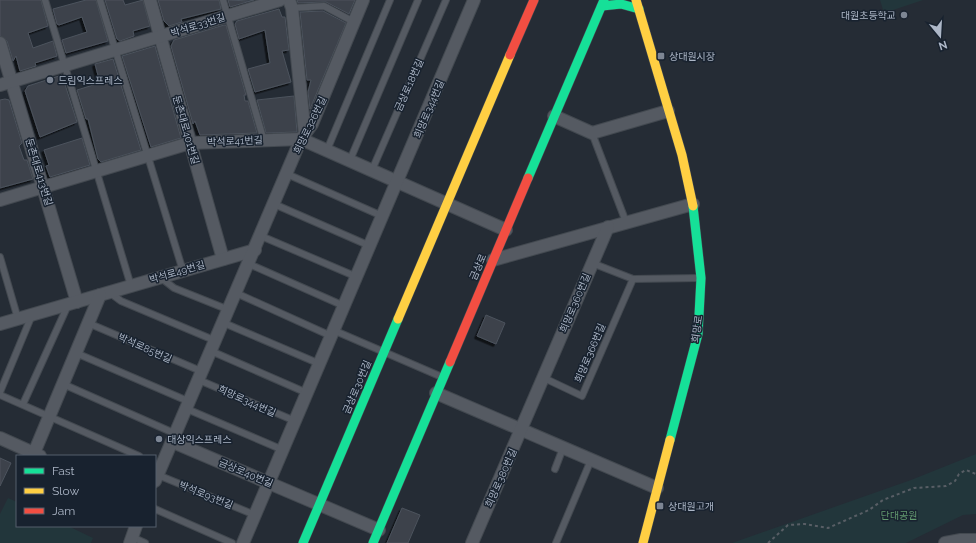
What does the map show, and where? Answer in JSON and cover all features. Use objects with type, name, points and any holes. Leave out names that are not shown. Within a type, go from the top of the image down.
[{"type":"street","name":"둔촌대로401번길","points":[[150,0],[223,259]]},
{"type":"street","name":"박석로33번길","points":[[6,83],[280,0]]},
{"type":"street","name":"희망로326번길","points":[[255,250],[303,137],[312,124],[363,0]]},
{"type":"street","name":"희망로344번길","points":[[269,483],[475,0]]},
{"type":"street","points":[[446,203],[495,94],[534,0]]},
{"type":"street","points":[[603,3],[638,4]]},
{"type":"street","name":"금상로","points":[[373,543],[603,3]]},
{"type":"street","points":[[290,4],[303,137],[327,150],[506,230]]},
{"type":"street","name":"희망로","points":[[638,4],[668,112],[682,156],[693,204],[701,278],[698,334],[643,543]]},
{"type":"street","name":"둔촌대로413번길","points":[[0,43],[6,83],[43,187],[72,303]]},
{"type":"street","points":[[554,116],[592,133],[668,112]]},
{"type":"street","name":"박석로41번길","points":[[0,200],[190,143],[264,141],[303,137]]},
{"type":"street","name":"금상로30번길","points":[[320,504],[446,203]]},
{"type":"street","points":[[493,260],[693,204]]},
{"type":"street","name":"희망로360번길","points":[[544,378],[608,228]]},
{"type":"street","points":[[157,471],[174,438],[255,250]]},
{"type":"street","name":"박석로49번길","points":[[0,324],[255,250]]},
{"type":"street","points":[[0,438],[37,454],[50,416],[88,323],[105,293]]},
{"type":"street","name":"희망로380번길","points":[[472,543],[544,378]]},
{"type":"street","points":[[436,393],[657,488]]},
{"type":"street","name":"금상로40번길","points":[[174,438],[269,483],[379,530]]},
{"type":"street","points":[[243,543],[269,483]]},
{"type":"street","points":[[303,543],[320,504]]},
{"type":"street","points":[[945,543],[976,540]]},
{"type":"lane","points":[[45,0],[131,286]]},
{"type":"lane","points":[[100,0],[182,271]]},
{"type":"lane","points":[[223,0],[264,141]]},
{"type":"lane","points":[[324,6],[327,0]]},
{"type":"lane","points":[[327,150],[390,0]]},
{"type":"lane","points":[[350,160],[418,0]]},
{"type":"lane","name":"금상로18번길","points":[[372,170],[446,0]]},
{"type":"lane","points":[[290,4],[324,6],[354,22]]},
{"type":"lane","points":[[592,133],[626,222]]},
{"type":"lane","points":[[287,174],[382,216]]},
{"type":"lane","points":[[274,204],[370,246]]},
{"type":"lane","points":[[261,236],[357,277]]},
{"type":"lane","points":[[0,257],[18,319]]},
{"type":"lane","points":[[592,263],[633,279],[701,278]]},
{"type":"lane","points":[[249,264],[344,306]]},
{"type":"lane","points":[[160,277],[174,288],[229,310]]},
{"type":"lane","name":"희망로366번길","points":[[544,378],[582,396],[633,279]]},
{"type":"lane","points":[[105,293],[307,393]]},
{"type":"lane","points":[[236,293],[332,333]]},
{"type":"lane","points":[[23,404],[72,303]]},
{"type":"lane","points":[[32,315],[0,394],[137,455]]},
{"type":"lane","name":"박석로85번길","points":[[88,323],[201,376]]},
{"type":"lane","points":[[224,323],[320,364]]},
{"type":"lane","name":"금상로30번길","points":[[332,333],[443,378]]},
{"type":"lane","points":[[76,353],[282,450]]},
{"type":"lane","name":"희망로344번길","points":[[201,376],[295,422]]},
{"type":"lane","points":[[63,384],[174,438]]},
{"type":"lane","points":[[555,469],[563,448]]},
{"type":"lane","points":[[556,543],[591,460]]},
{"type":"lane","name":"박석로93번길","points":[[157,471],[255,515]]},
{"type":"lane","points":[[156,509],[232,543]]},
{"type":"lane","points":[[133,535],[145,543]]},
{"type":"path","points":[[768,543],[788,525],[805,524],[828,528],[869,510],[883,500],[914,488],[946,486],[966,470],[976,474]]},
{"type":"green space","points":[[880,0],[923,0],[884,13]]},
{"type":"green space","name":"단대공원","points":[[976,454],[976,514],[963,515],[906,543],[732,543],[911,480]]},
{"type":"green space","points":[[8,498],[16,502],[16,527],[70,527],[93,538],[91,543],[0,543],[0,514]]},
{"type":"building","points":[[0,0],[41,0],[48,26],[28,33],[33,48],[53,41],[57,56],[35,63],[36,66],[20,71],[16,56],[13,61],[7,41],[0,36]]},
{"type":"building","points":[[86,0],[96,0],[108,41],[66,53],[62,40],[87,32],[82,17],[59,25],[57,24],[53,9]]},
{"type":"building","points":[[105,0],[123,0],[125,5],[143,0],[150,26],[133,31],[134,36],[120,41],[117,39]]},
{"type":"building","points":[[158,0],[219,0],[221,9],[181,19],[182,22],[169,26],[164,21]]},
{"type":"building","points":[[228,0],[249,1],[254,0],[230,7]]},
{"type":"building","points":[[297,0],[355,0],[349,14],[326,2],[298,3]]},
{"type":"building","points":[[279,9],[282,17],[285,17],[289,50],[282,51],[291,82],[255,92],[248,69],[270,63],[265,30],[239,39],[235,24],[237,21]]},
{"type":"building","points":[[323,11],[346,23],[310,109],[308,92],[311,80],[307,80],[300,12]]},
{"type":"building","points":[[226,25],[246,95],[244,95],[245,101],[248,101],[257,133],[200,135],[195,121],[193,124],[171,46],[174,40]]},
{"type":"building","points":[[155,46],[181,138],[151,147],[122,56]]},
{"type":"building","points":[[113,59],[141,150],[101,162],[98,159],[88,119],[86,119],[77,90],[100,83],[95,64]]},
{"type":"building","points":[[62,75],[77,122],[40,137],[25,91],[28,86]]},
{"type":"building","points":[[294,96],[297,132],[266,133],[257,100]]},
{"type":"building","points":[[0,100],[9,100],[22,143],[19,146],[24,160],[27,160],[33,179],[0,188]]},
{"type":"building","points":[[82,138],[90,165],[50,177],[46,166],[49,165],[44,150]]},
{"type":"building","points":[[486,315],[505,323],[496,344],[477,336]]},
{"type":"building","points":[[0,458],[11,463],[0,486]]},
{"type":"building","points":[[402,508],[420,515],[408,543],[387,543]]},
{"type":"traffic: fast","points":[[528,178],[604,0]]},
{"type":"traffic: fast","points":[[602,6],[621,4],[639,9]]},
{"type":"traffic: fast","points":[[670,440],[698,334],[701,278],[693,206]]},
{"type":"traffic: fast","points":[[303,543],[398,319]]},
{"type":"traffic: fast","points":[[373,543],[450,362]]},
{"type":"traffic: slow","points":[[636,0],[682,155],[693,206]]},
{"type":"traffic: slow","points":[[398,319],[510,55]]},
{"type":"traffic: slow","points":[[643,543],[670,440]]},
{"type":"traffic: jam","points":[[510,55],[534,0]]},
{"type":"traffic: jam","points":[[450,362],[528,178]]},
{"type":"place","name":"대원초등학교","points":[[904,15]]},
{"type":"place","name":"상대원시장","points":[[661,56]]},
{"type":"place","name":"드림익스프레스","points":[[50,80]]},
{"type":"place","name":"대상익스프레스","points":[[159,439]]},
{"type":"place","name":"상대원고개","points":[[660,506]]}]
